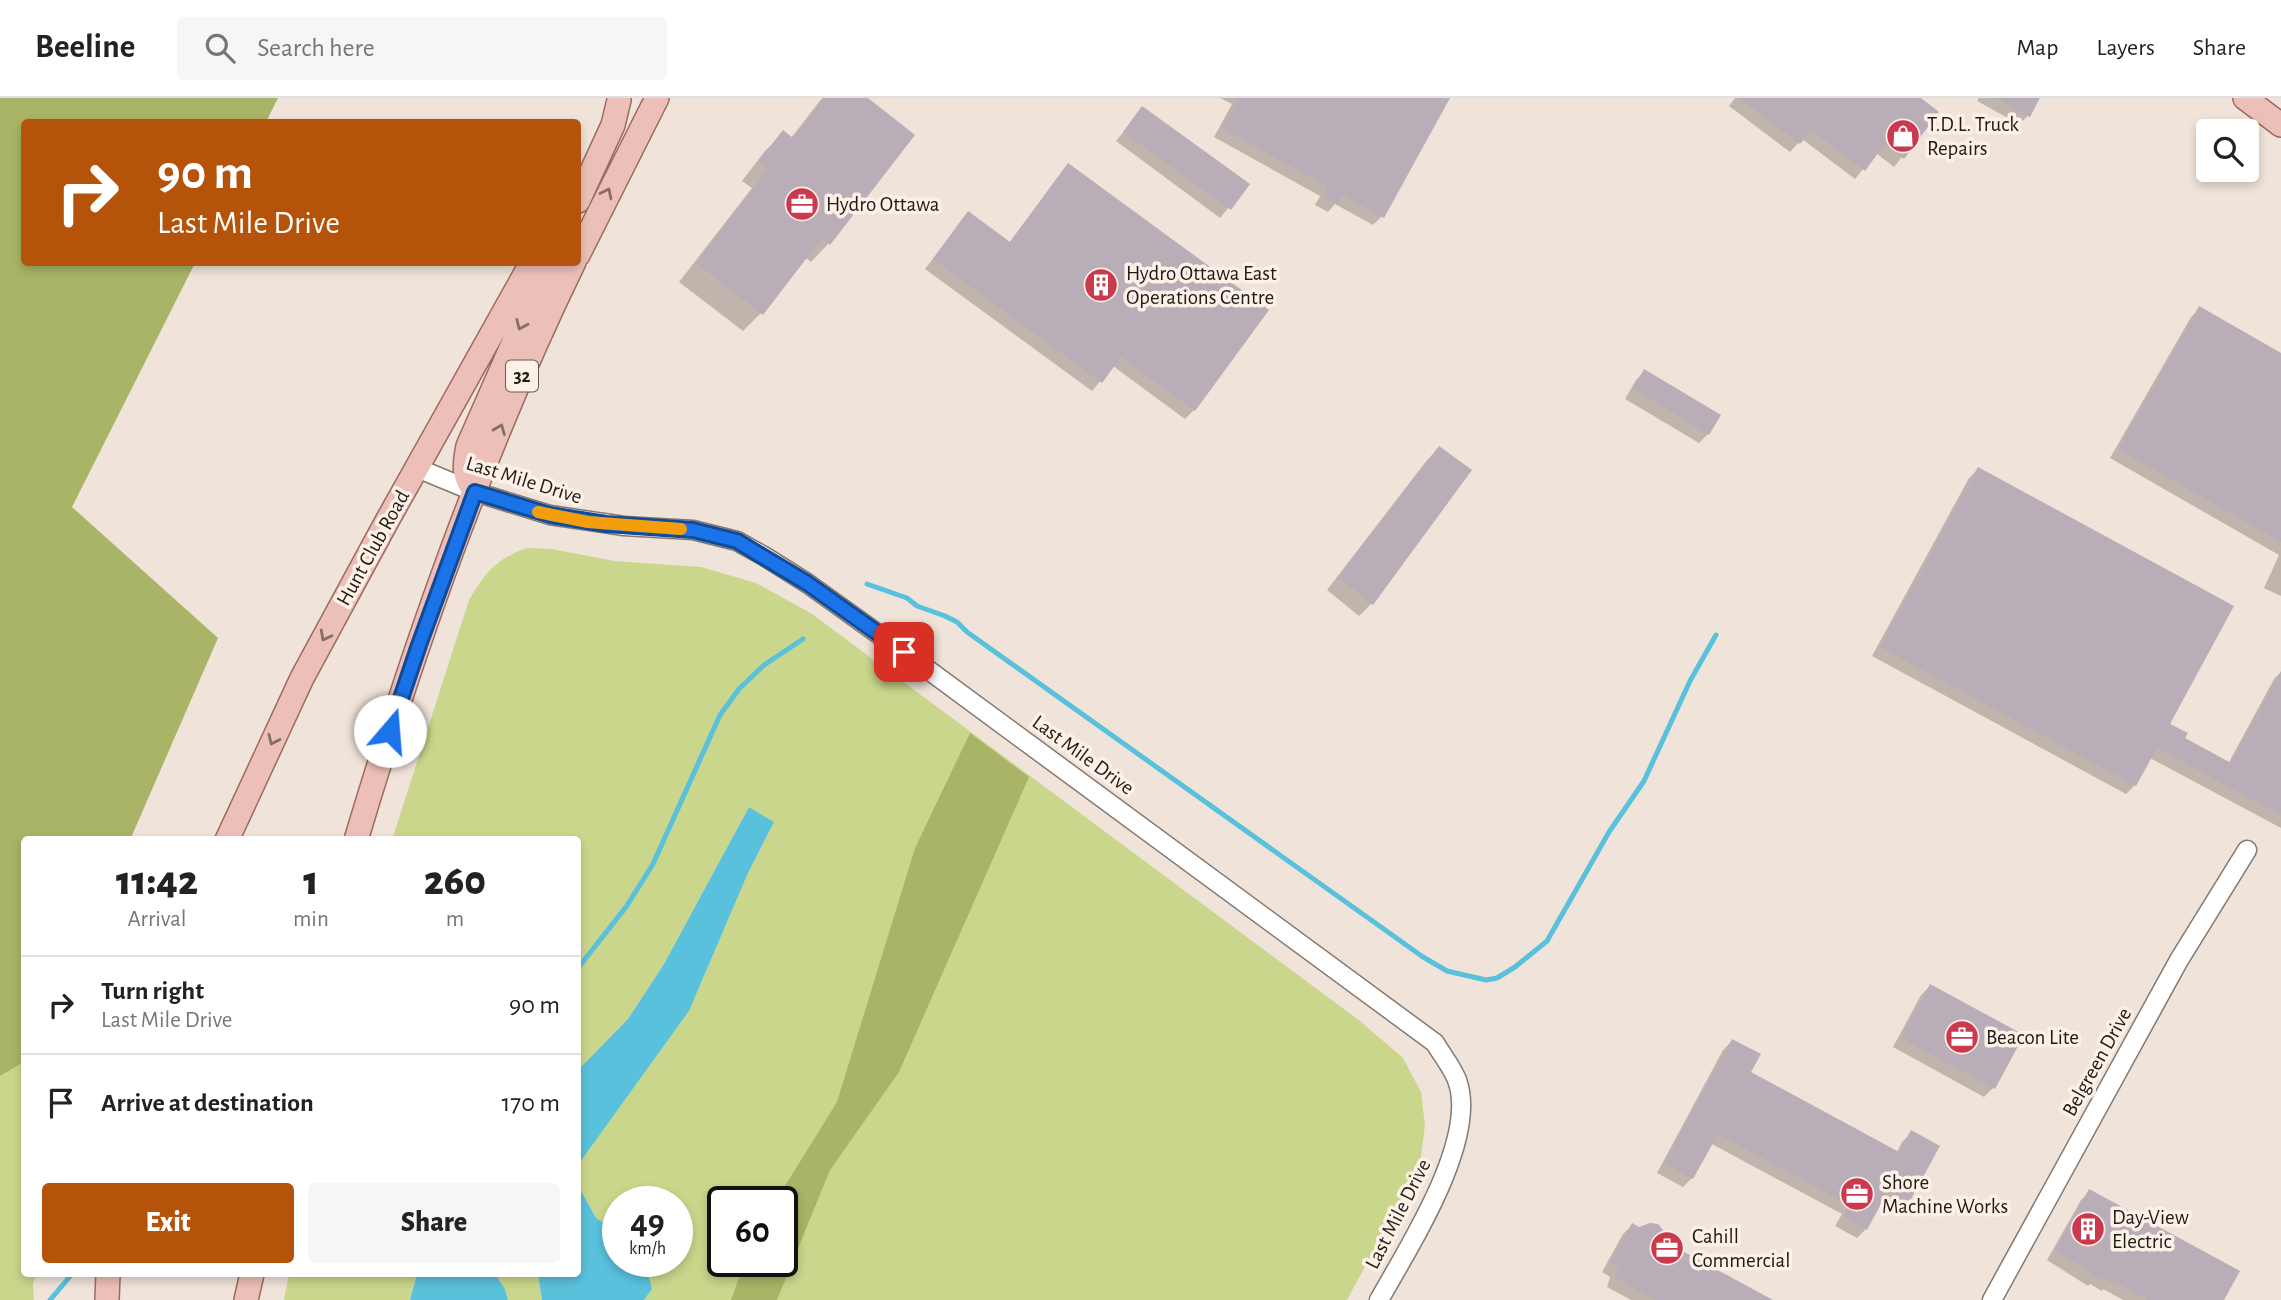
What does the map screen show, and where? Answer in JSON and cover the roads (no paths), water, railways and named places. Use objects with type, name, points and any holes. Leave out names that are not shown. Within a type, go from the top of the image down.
[{"type":"main road","points":[[581,249],[657,98]]},
{"type":"main road","points":[[2245,98],[2281,125]]},
{"type":"main road","points":[[581,172],[620,99]]},
{"type":"main road","points":[[581,194],[613,125],[620,99]]},
{"type":"main road","name":"Hunt Club Road","points":[[228,836],[302,678],[530,266]]},
{"type":"main road","points":[[475,492],[466,480],[464,469],[468,446],[547,266]]},
{"type":"main road","name":"32","points":[[357,836],[414,658],[475,492],[523,372],[572,266]]},
{"type":"main road","points":[[107,1300],[108,1277]]},
{"type":"main road","points":[[246,1300],[251,1277]]},
{"type":"street","name":"Last Mile Drive","points":[[417,468],[475,492],[550,515],[588,522],[693,530],[737,541],[764,556],[807,583],[923,666],[1435,1043],[1457,1081],[1461,1122],[1445,1178],[1379,1300]]},
{"type":"street","name":"Belgreen Drive","points":[[1992,1300],[2179,960],[2247,850]]},
{"type":"water","points":[[749,807],[774,822],[748,873],[689,1011],[581,1161],[581,1067],[628,1019],[664,964]]},
{"type":"water","points":[[581,1190],[596,1218],[602,1222],[602,1277],[649,1277],[652,1289],[644,1300],[542,1300],[538,1277],[581,1277]]},
{"type":"water","points":[[416,1277],[497,1277],[508,1300],[410,1300]]},
{"type":"waterway","points":[[867,584],[907,598],[917,606],[957,622],[967,632],[1423,957],[1447,971],[1486,980],[1497,978],[1515,967],[1547,941],[1609,832],[1644,781],[1690,681],[1716,635]]},
{"type":"waterway","points":[[581,964],[626,907],[653,864],[720,715],[739,689],[764,665],[803,639]]},
{"type":"waterway","points":[[50,1300],[69,1277]]},
{"type":"place","name":"T.D.L. Truck Repairs","points":[[1903,136]]},
{"type":"place","name":"Hydro Ottawa","points":[[802,204]]},
{"type":"place","name":"Hydro Ottawa East Operations Centre","points":[[1101,285]]},
{"type":"place","name":"Beacon Lite","points":[[1962,1037]]},
{"type":"place","name":"Shore Machine Works","points":[[1857,1194]]},
{"type":"place","name":"Day-View Electric","points":[[2088,1229]]},
{"type":"place","name":"Cahill Commercial","points":[[1667,1248]]}]
